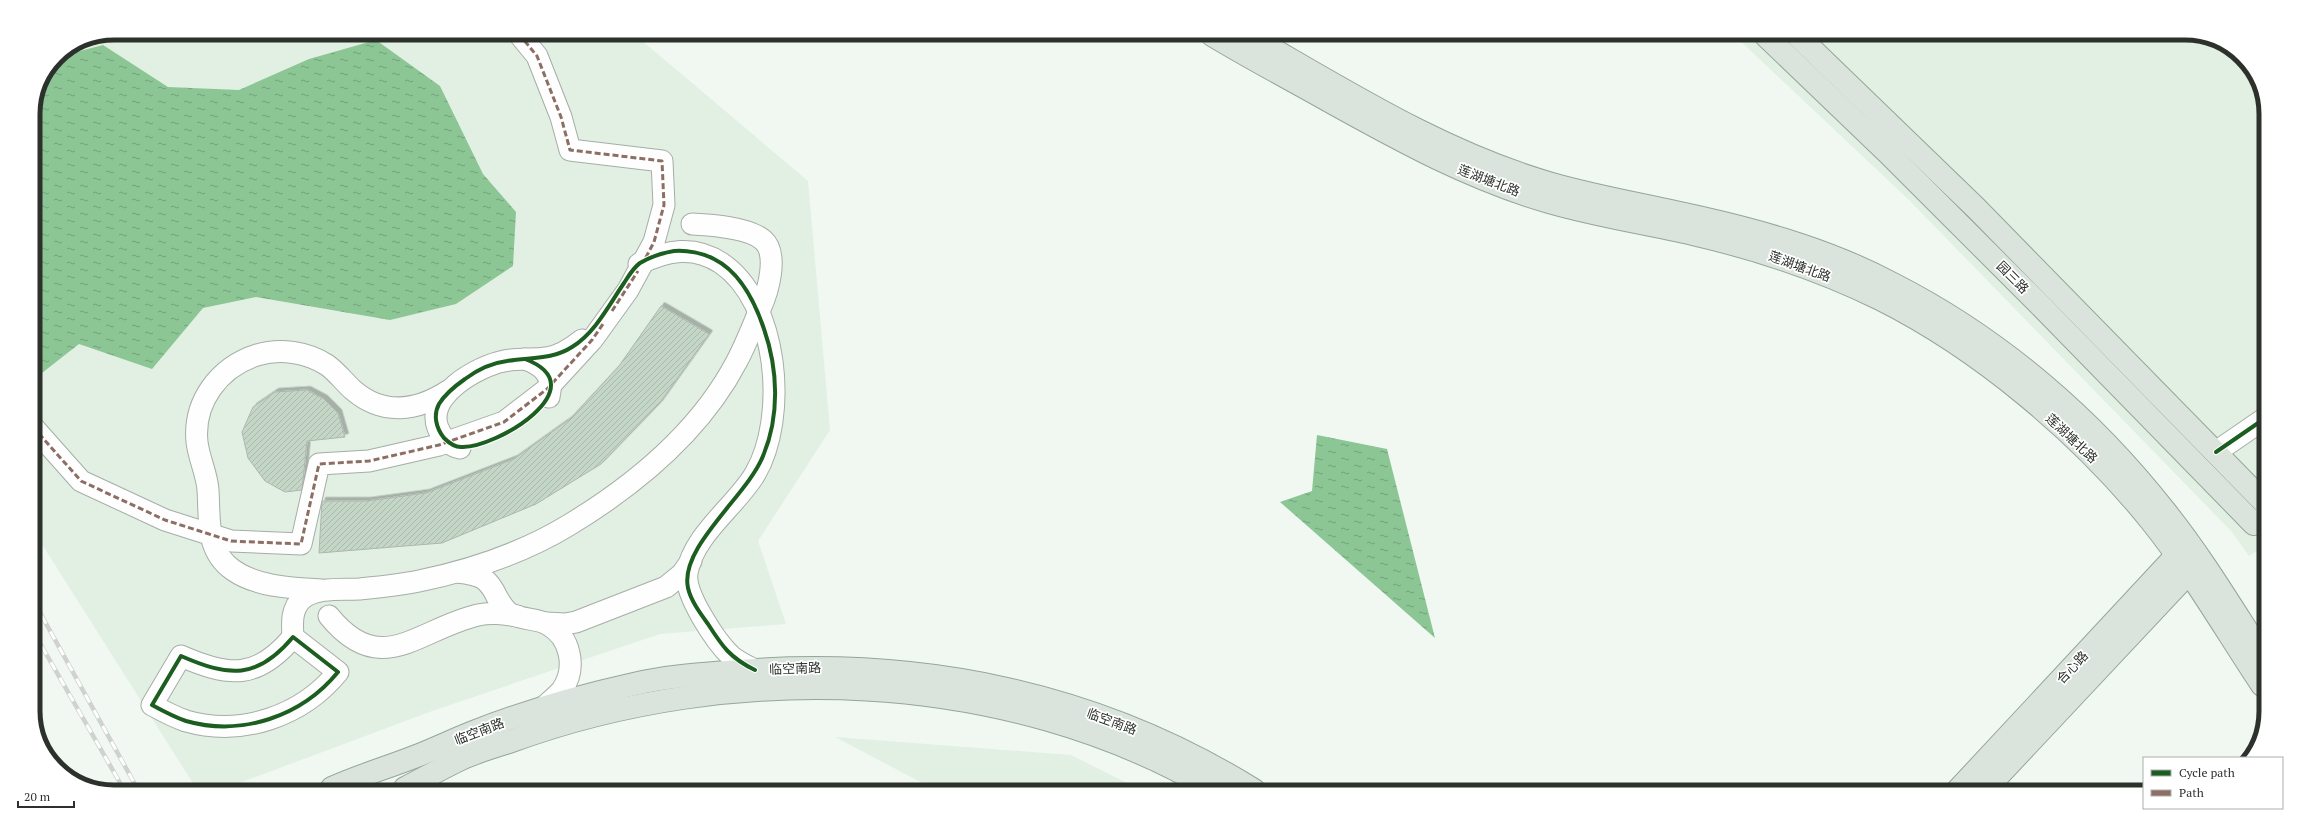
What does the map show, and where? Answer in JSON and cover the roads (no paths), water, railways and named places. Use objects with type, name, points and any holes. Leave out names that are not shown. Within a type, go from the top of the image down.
[{"type":"main road","name":"莲湖塘北路","points":[[1221,40],[1351,114],[1473,176],[1549,202],[1599,215],[1694,234],[1766,253],[1829,276],[1882,300],[1937,332],[1981,362],[2035,403],[2082,445],[2120,484],[2153,524],[2182,549]]},
{"type":"main road","name":"莲湖塘北路","points":[[1257,40],[1380,110],[1428,135],[1480,158],[1549,183],[1595,195],[1764,233],[1818,250],[1894,284],[1942,310],[1992,345],[2048,388],[2095,430],[2134,472],[2194,568],[2259,680]]},
{"type":"main road","name":"园三路","points":[[1770,40],[1888,153],[2038,303],[2238,508],[2259,521]]},
{"type":"main road","name":"园三路","points":[[1802,40],[1976,208],[2259,494]]},
{"type":"main road","points":[[2238,508],[2259,497]]},
{"type":"main road","name":"合心路","points":[[1963,785],[2182,549]]},
{"type":"main road","name":"莲湖塘北路","points":[[2194,568],[2259,650]]},
{"type":"main road","name":"合心路","points":[[1990,785],[2194,568]]},
{"type":"main road","name":"临空南路","points":[[340,785],[477,731],[542,709],[636,684],[694,674],[809,666],[871,669],[934,675],[991,685],[1043,698],[1109,718],[1163,740],[1214,765],[1246,785]]},
{"type":"main road","name":"临空南路","points":[[411,785],[462,759],[541,730],[620,708],[696,695],[754,690],[843,687],[928,696],[1008,709],[1058,723],[1129,748],[1184,773],[1204,785]]},
{"type":"street","points":[[40,435],[81,481],[165,520],[230,541],[301,544],[319,464],[369,461],[443,435],[504,422],[550,381],[592,340],[628,290],[644,262],[654,242],[664,205],[662,161],[570,150],[561,117],[538,56],[524,40]]},
{"type":"street","points":[[692,224],[735,230],[763,240],[768,248],[771,259],[768,290],[768,340]]},
{"type":"street","points":[[294,637],[270,659],[258,666],[240,671],[224,672],[181,656],[152,705],[186,721],[228,726],[255,723],[290,711],[307,702],[322,690],[338,672],[294,637],[292,616],[278,592],[264,583],[233,570],[220,556],[210,535],[208,518],[208,488],[199,454],[198,419],[201,407],[210,389],[222,375],[246,359],[270,353],[282,352],[307,356],[327,365],[364,399],[387,407],[408,408],[426,404],[452,389],[474,372],[488,366],[504,361],[525,358],[547,358],[562,353],[587,335],[638,264],[663,253],[679,251],[697,253],[713,258],[734,274],[743,285],[758,313],[768,340],[775,379],[775,404],[767,446],[755,474],[700,544],[682,574],[666,587],[576,622],[565,624],[546,623],[520,617],[493,614],[479,615],[460,620],[414,640],[381,648],[365,646],[352,640],[329,616]]},
{"type":"street","points":[[292,616],[296,606],[303,598],[314,593],[328,590],[389,586],[458,572],[492,562],[525,548],[568,526],[605,502],[653,463],[704,412],[737,361],[768,290]]},
{"type":"street","points":[[550,381],[553,365],[562,353]]},
{"type":"street","points":[[525,358],[545,369],[550,381]]},
{"type":"street","points":[[443,435],[436,418],[437,410],[452,389]]},
{"type":"street","points":[[408,408],[422,414],[443,435]]},
{"type":"street","points":[[2216,452],[2259,422]]},
{"type":"street","points":[[692,558],[687,573],[688,588],[696,606],[731,656],[755,670]]},
{"type":"street","points":[[458,572],[483,578],[492,585],[502,606],[509,613],[520,617]]},
{"type":"street","points":[[264,583],[328,590]]},
{"type":"street","points":[[542,709],[562,690],[566,680],[570,659],[568,647],[563,636],[546,623]]},
{"type":"water","points":[[376,40],[440,86],[483,174],[516,212],[513,266],[456,304],[390,320],[256,297],[203,308],[152,369],[79,344],[40,375],[40,114],[41,100],[44,91],[58,65],[73,53],[103,45],[168,87],[239,90],[309,59]]},
{"type":"water","points":[[1317,435],[1387,449],[1435,638],[1280,502],[1312,491]]},
{"type":"railway","points":[[40,613],[135,785]]},
{"type":"railway","points":[[40,643],[121,785]]}]
